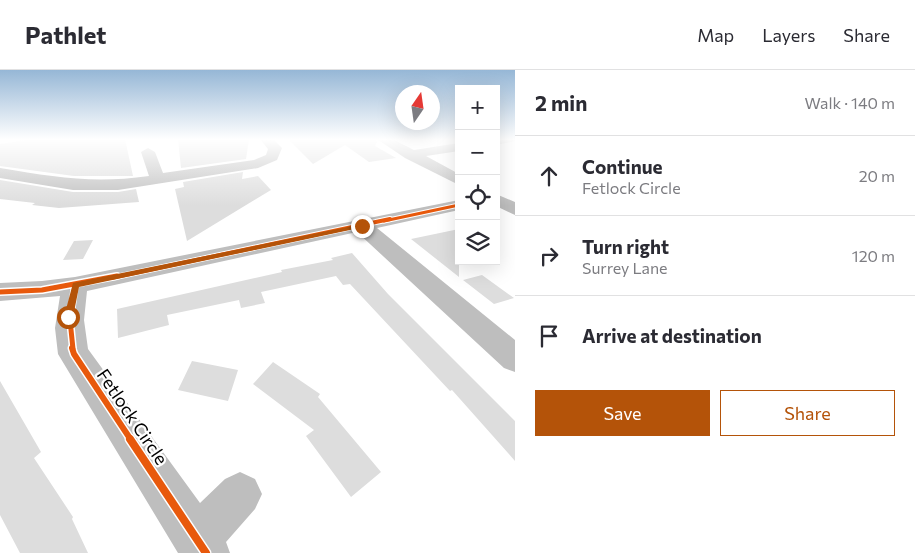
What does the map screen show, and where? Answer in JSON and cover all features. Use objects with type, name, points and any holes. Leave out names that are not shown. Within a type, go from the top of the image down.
[{"type":"street","points":[[151,162],[158,180]]},
{"type":"street","points":[[0,172],[87,186],[158,180],[239,168],[264,162]]},
{"type":"street","points":[[423,162],[455,178]]},
{"type":"street","points":[[500,202],[515,209]]},
{"type":"street","points":[[0,292],[42,290],[75,285],[455,206]]},
{"type":"street","points":[[362,226],[515,359]]},
{"type":"street","name":"Fetlock Circle","points":[[75,285],[68,317],[68,337],[74,354],[202,546],[240,494]]},
{"type":"building","points":[[0,162],[130,162],[133,176],[74,176],[0,166]]},
{"type":"building","points":[[180,162],[228,162],[181,168]]},
{"type":"building","points":[[243,172],[242,179],[258,176],[271,190],[187,241],[175,189],[184,187],[183,182]]},
{"type":"building","points":[[0,180],[73,192],[118,192],[136,189],[139,202],[59,208],[32,205],[35,203],[0,199]]},
{"type":"building","points":[[455,230],[455,265],[459,265],[459,277],[411,239]]},
{"type":"building","points":[[93,240],[83,259],[63,260],[74,241]]},
{"type":"building","points":[[352,253],[388,294],[515,421],[515,461],[452,390],[450,391],[350,284],[343,285],[336,276],[261,292],[265,303],[241,308],[239,300],[167,315],[169,325],[118,338],[117,309],[282,272],[281,270],[333,260],[331,258]]},
{"type":"building","points":[[482,275],[514,298],[494,304],[463,280]]},
{"type":"building","points":[[192,361],[238,370],[228,401],[178,390]]},
{"type":"building","points":[[273,362],[320,394],[318,397],[381,472],[351,497],[306,436],[314,430],[253,384]]},
{"type":"building","points":[[0,381],[41,452],[34,458],[73,517],[72,519],[88,553],[20,553],[0,515]]},
{"type":"cycle path","points":[[0,292],[42,290],[75,285],[455,206]]},
{"type":"cycle path","points":[[75,285],[69,328],[74,354],[206,553]]},
{"type":"route","points":[[68,317],[75,285],[362,226]]}]
